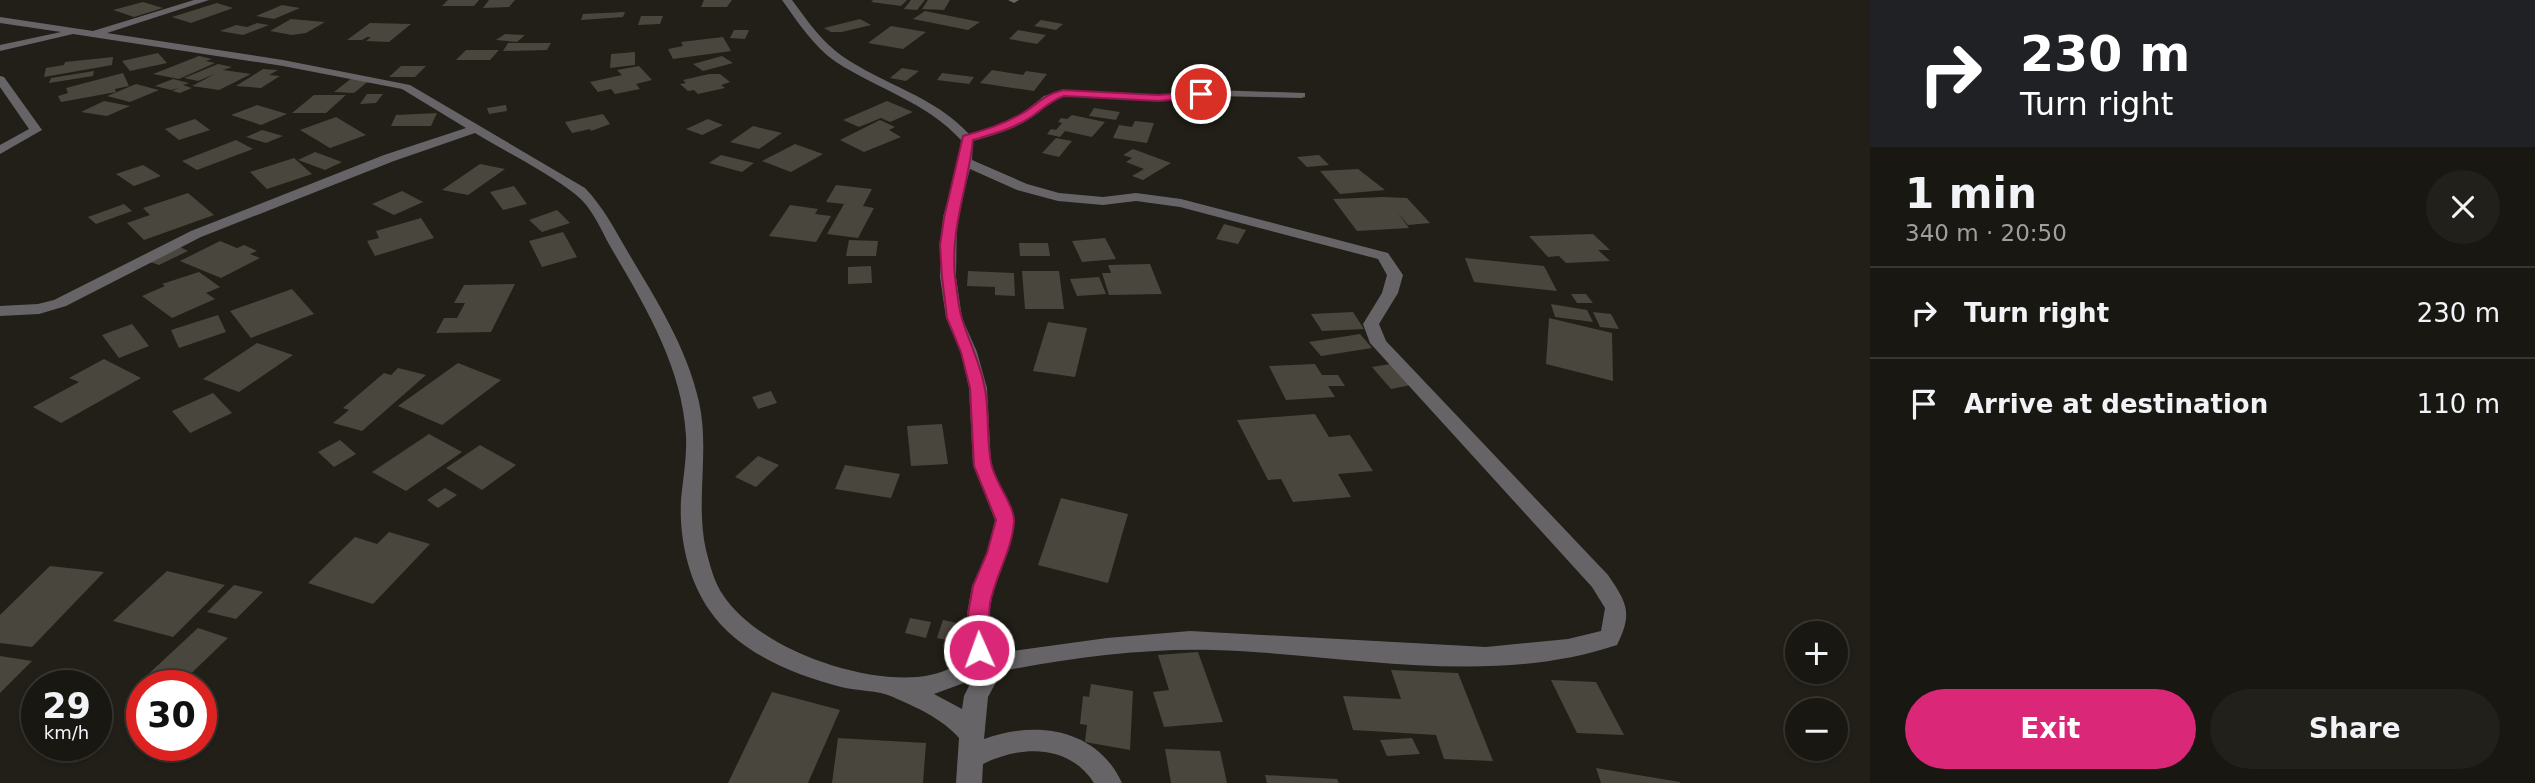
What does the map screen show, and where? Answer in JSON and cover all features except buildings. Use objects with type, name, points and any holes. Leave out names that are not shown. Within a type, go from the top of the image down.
[{"type":"street","points":[[0,48],[87,33],[204,0]]},
{"type":"street","points":[[788,0],[830,52],[928,107],[957,126],[967,138],[965,162],[950,218],[948,277],[954,318],[969,352],[978,388],[982,466],[1005,520],[997,553],[983,586],[978,614],[987,665],[976,696],[969,783]]},
{"type":"street","points":[[0,20],[359,76],[405,87],[580,191],[596,208],[669,334],[687,384],[695,437],[691,513],[702,573],[721,610],[761,645],[823,673],[888,687],[945,710],[964,724],[971,746]]},
{"type":"street","points":[[0,79],[36,130],[0,150]]},
{"type":"street","points":[[967,138],[1004,128],[1048,98],[1063,93],[1159,98],[1213,93],[1300,95]]},
{"type":"street","points":[[0,311],[39,309],[60,303],[197,234],[268,204],[476,129]]},
{"type":"street","points":[[888,687],[935,686],[987,665],[1179,640],[1284,644],[1423,656],[1509,656],[1574,649],[1609,638],[1617,623],[1615,604],[1600,581],[1378,343],[1371,324],[1390,293],[1395,275],[1382,257],[1168,201],[1136,197],[1077,201],[1058,197],[1022,187],[965,162]]},
{"type":"street","points":[[971,746],[1006,740],[1047,740],[1063,743],[1086,754],[1102,768],[1110,783]]},
{"type":"route","points":[[979,650],[978,614],[983,586],[997,553],[1005,520],[982,466],[978,388],[969,352],[954,318],[948,277],[950,218],[965,162],[967,138],[1004,128],[1048,98],[1063,93],[1159,98],[1201,94]]}]
